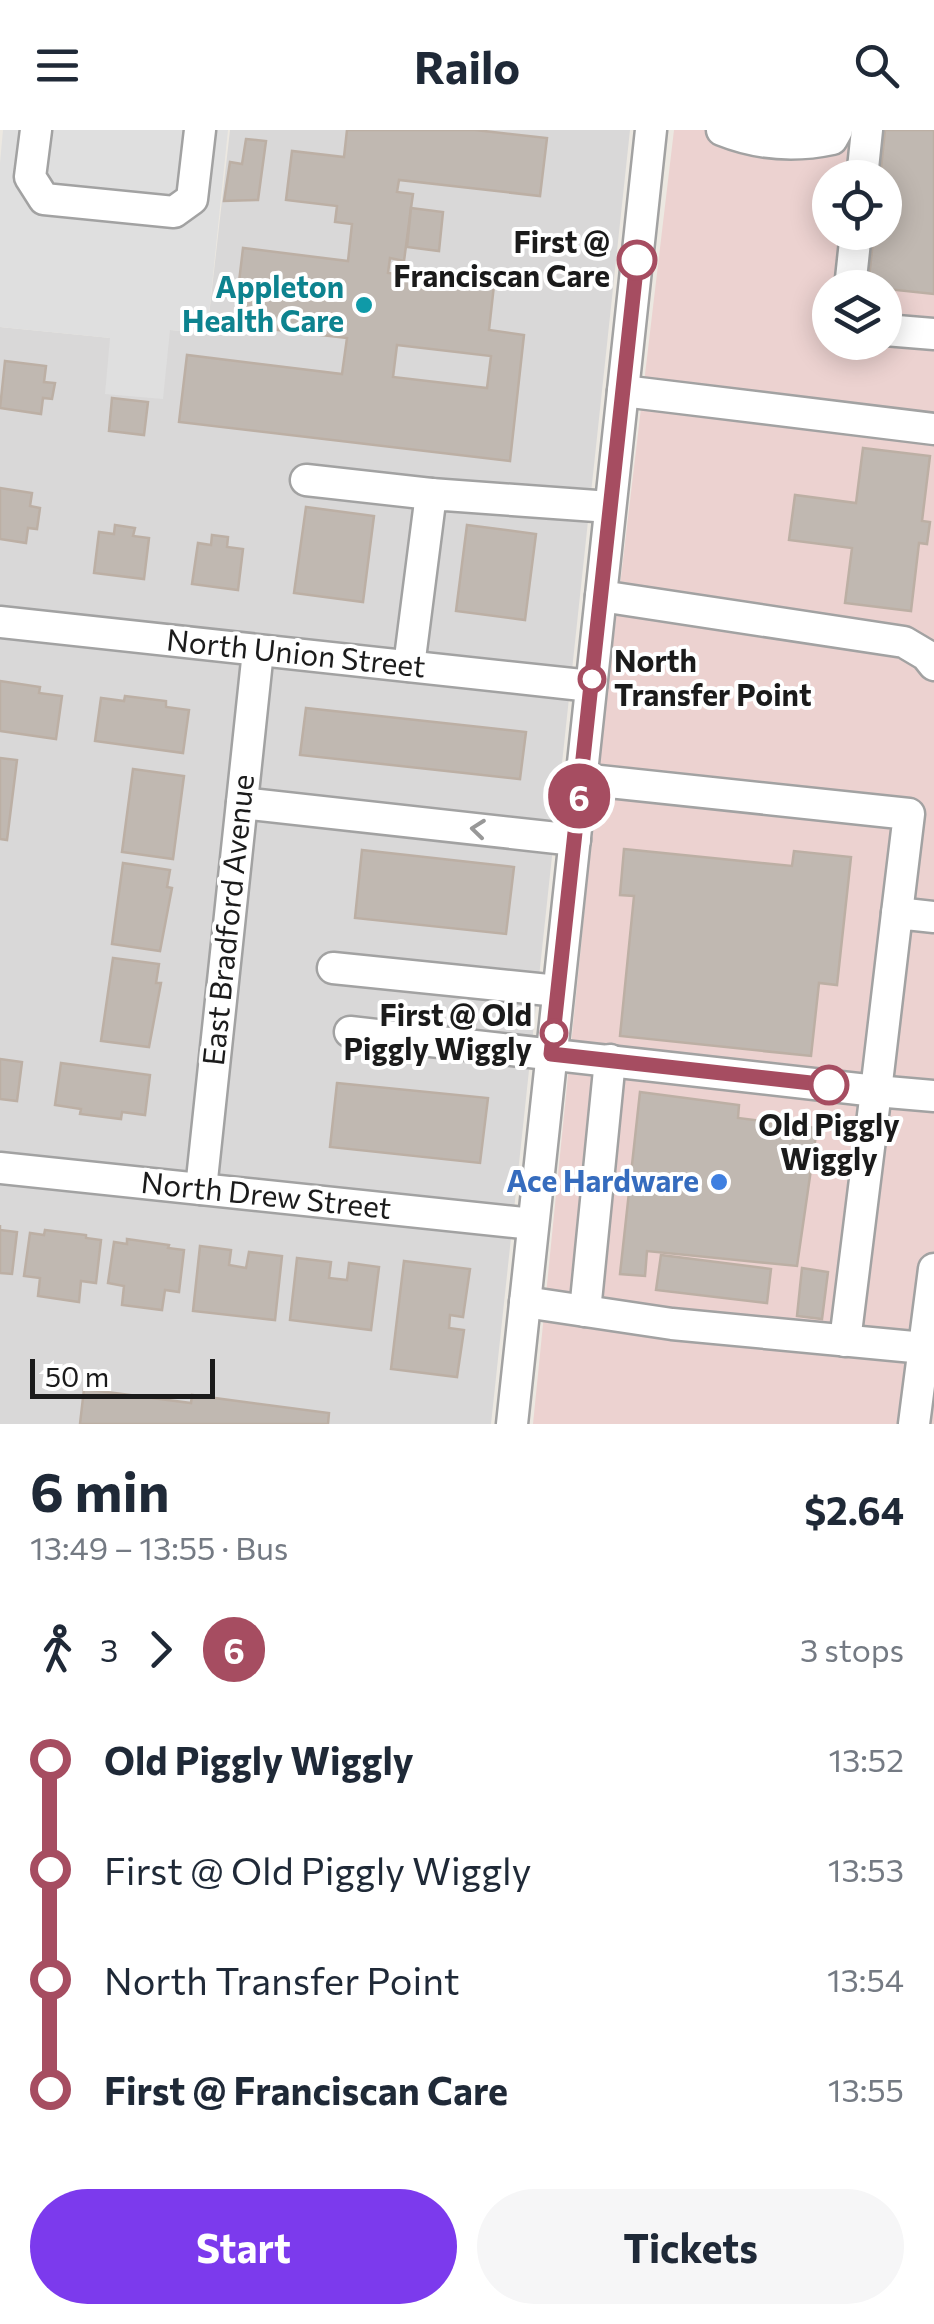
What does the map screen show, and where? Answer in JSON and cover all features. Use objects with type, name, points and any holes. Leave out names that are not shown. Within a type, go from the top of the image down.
[{"type":"street","points":[[36,130],[30,177],[44,198],[174,212],[192,199],[200,130]]},
{"type":"street","points":[[512,1424],[651,130]]},
{"type":"street","points":[[722,130],[775,143],[808,144],[832,139],[836,130]]},
{"type":"street","points":[[864,160],[867,130]]},
{"type":"street","points":[[902,331],[934,334]]},
{"type":"street","points":[[623,392],[934,430]]},
{"type":"street","points":[[306,480],[610,507]]},
{"type":"street","points":[[409,666],[431,494]]},
{"type":"street","points":[[600,596],[904,642],[926,654],[934,665]]},
{"type":"street","name":"North Union Street","points":[[0,622],[591,686]]},
{"type":"street","name":"East Bradford Avenue","points":[[200,1190],[258,651]]},
{"type":"street","points":[[581,779],[909,814],[845,1340]]},
{"type":"street","points":[[242,803],[574,840]]},
{"type":"street","points":[[897,913],[934,917]]},
{"type":"street","points":[[333,968],[558,991]]},
{"type":"street","points":[[350,1032],[934,1096]]},
{"type":"street","points":[[585,1311],[610,1060]]},
{"type":"street","name":"North Drew Street","points":[[0,1168],[533,1224]]},
{"type":"street","points":[[914,1424],[934,1270]]},
{"type":"street","points":[[525,1302],[672,1324],[924,1348]]},
{"type":"shaded area","points":[[3,130],[228,130],[207,334],[170,330],[163,399],[105,394],[110,338],[0,327]]},
{"type":"shaded area","points":[[230,130],[630,130],[491,1424],[0,1424],[0,327],[111,338],[170,330],[207,333]]},
{"type":"shaded area","points":[[674,130],[934,130],[934,1424],[533,1424],[602,737]]},
{"type":"building","name":"Appleton Health Care","points":[[347,130],[475,130],[547,138],[540,196],[399,180],[397,192],[413,194],[404,261],[390,258],[388,273],[494,285],[489,330],[524,335],[510,461],[179,422],[187,355],[342,374],[347,338],[234,325],[243,248],[348,261],[352,224],[335,222],[337,206],[286,200],[292,151],[344,157]],"holes":[[[397,345],[491,356],[487,388],[393,377]]]},
{"type":"building","points":[[885,130],[934,130],[934,294],[902,291],[902,270],[870,270],[872,250],[902,250],[902,160],[882,160]]},
{"type":"building","points":[[246,139],[266,141],[258,200],[224,201],[230,162],[242,164]]},
{"type":"building","points":[[411,208],[443,212],[439,251],[407,247]]},
{"type":"building","points":[[5,361],[46,366],[44,382],[55,383],[52,399],[43,398],[41,414],[0,408]]},
{"type":"building","points":[[112,398],[148,402],[144,435],[109,431]]},
{"type":"building","points":[[863,448],[930,456],[922,521],[930,522],[927,544],[919,543],[911,611],[845,603],[852,548],[789,540],[795,495],[856,503]]},
{"type":"building","points":[[0,488],[32,493],[30,506],[40,508],[37,529],[28,528],[26,543],[0,539]]},
{"type":"building","points":[[306,507],[374,516],[363,602],[294,593]]},
{"type":"building","points":[[115,525],[135,528],[133,536],[149,538],[144,579],[94,573],[99,532],[114,534]]},
{"type":"building","points":[[467,525],[536,534],[525,620],[456,611]]},
{"type":"building","points":[[212,535],[228,537],[227,547],[243,549],[238,590],[192,584],[198,543],[211,545]]},
{"type":"building","points":[[0,681],[40,687],[39,693],[62,696],[56,739],[0,731]]},
{"type":"building","points":[[125,696],[166,701],[166,707],[189,710],[183,753],[95,741],[101,698],[124,701]]},
{"type":"building","points":[[306,708],[526,732],[520,779],[300,755]]},
{"type":"building","points":[[0,758],[17,760],[7,840],[0,839]]},
{"type":"building","points":[[133,769],[184,776],[173,859],[122,852]]},
{"type":"building","points":[[624,849],[792,866],[794,851],[851,857],[837,985],[819,983],[811,1056],[620,1036],[634,896],[620,895]]},
{"type":"building","points":[[362,850],[514,867],[506,934],[355,918]]},
{"type":"building","points":[[123,863],[170,870],[167,887],[172,888],[160,951],[112,944]]},
{"type":"building","points":[[113,958],[159,964],[156,983],[161,983],[149,1047],[101,1041]]},
{"type":"building","points":[[0,1059],[22,1062],[17,1101],[0,1099]]},
{"type":"building","points":[[61,1063],[150,1075],[145,1115],[122,1112],[121,1119],[80,1114],[81,1109],[55,1105]]},
{"type":"building","points":[[337,1083],[488,1098],[480,1163],[330,1147]]},
{"type":"building","name":"Ace Hardware","points":[[640,1092],[739,1105],[738,1118],[817,1128],[797,1266],[647,1251],[645,1276],[620,1274]]},
{"type":"building","points":[[0,1230],[17,1232],[12,1274],[0,1273]]},
{"type":"building","points":[[45,1230],[101,1240],[96,1283],[81,1281],[79,1302],[38,1296],[40,1278],[24,1276],[30,1233],[44,1235]]},
{"type":"building","points":[[127,1239],[184,1250],[179,1292],[165,1290],[162,1310],[122,1305],[124,1286],[108,1283],[114,1242],[127,1244]]},
{"type":"building","points":[[200,1246],[231,1250],[229,1265],[246,1268],[249,1252],[282,1256],[275,1320],[193,1311]]},
{"type":"building","points":[[661,1255],[771,1269],[767,1303],[656,1290]]},
{"type":"building","points":[[297,1258],[331,1262],[329,1278],[347,1280],[349,1263],[379,1267],[371,1330],[290,1320]]},
{"type":"building","points":[[404,1261],[470,1269],[463,1317],[450,1315],[449,1328],[464,1330],[457,1377],[391,1369]]},
{"type":"building","points":[[802,1268],[828,1272],[822,1319],[797,1316]]},
{"type":"building","points":[[84,1389],[191,1403],[192,1395],[329,1413],[328,1424],[80,1424]]},
{"type":"bus line","name":"6","points":[[637,260],[551,1054],[829,1085]]},
{"type":"place","name":"First @ Franciscan Care","points":[[637,260]]},
{"type":"place","name":"Appleton Health Care","points":[[364,305]]},
{"type":"place","name":"North Transfer Point","points":[[592,679]]},
{"type":"place","name":"First @ Old Piggly Wiggly","points":[[554,1033]]},
{"type":"place","name":"Old Piggly Wiggly","points":[[829,1085]]},
{"type":"place","name":"Ace Hardware","points":[[719,1182]]}]
